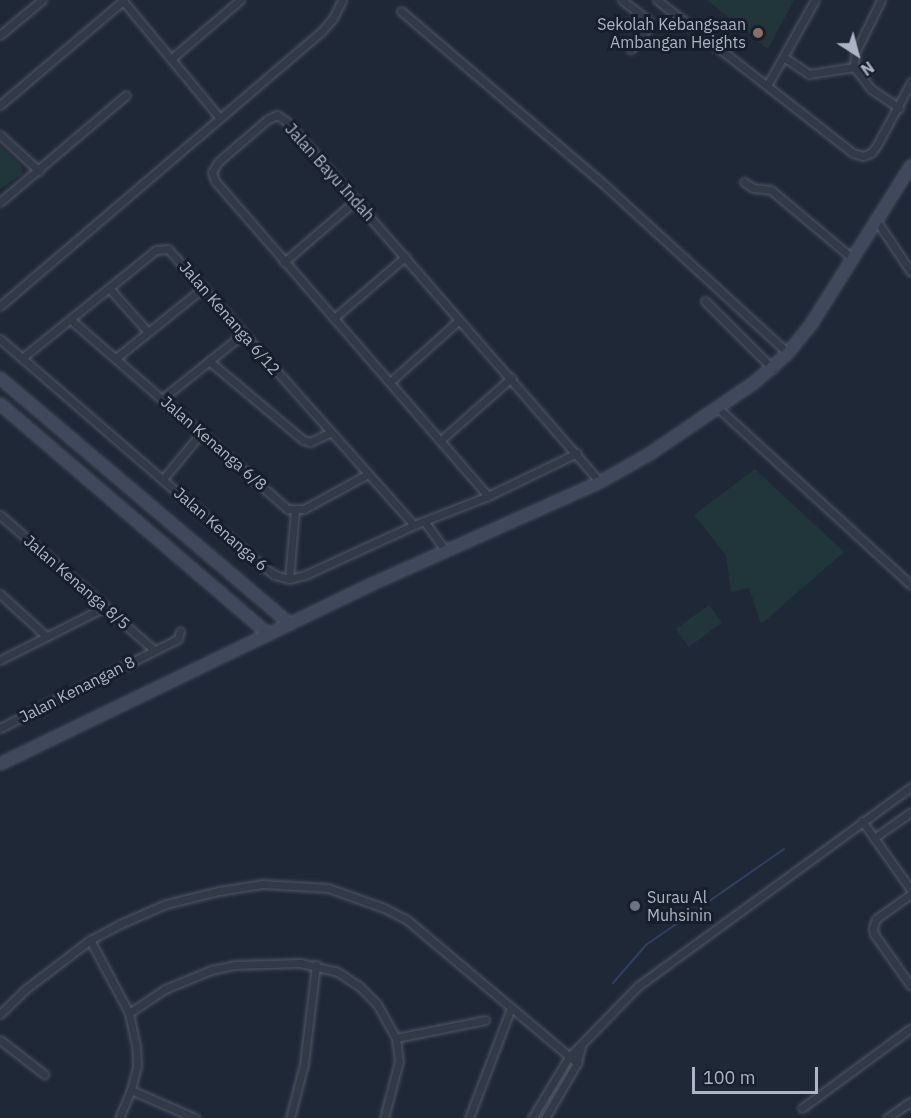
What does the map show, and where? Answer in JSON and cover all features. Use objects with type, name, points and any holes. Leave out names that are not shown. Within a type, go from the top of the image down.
[{"type":"main road","points":[[0,764],[445,550],[600,482],[718,408],[773,369],[788,354],[812,323],[911,166]]},
{"type":"main road","points":[[0,378],[290,624]]},
{"type":"main road","points":[[0,404],[268,634]]},
{"type":"street","points":[[0,35],[42,0]]},
{"type":"street","points":[[171,59],[240,0]]},
{"type":"street","points":[[0,306],[321,32],[333,18],[342,0]]},
{"type":"street","points":[[622,0],[648,21],[647,29],[631,49]]},
{"type":"street","points":[[657,0],[768,84],[853,153],[863,156],[871,153],[899,108],[911,82]]},
{"type":"street","points":[[768,84],[785,58],[814,0]]},
{"type":"street","points":[[881,0],[855,53],[854,67],[871,89],[899,108]]},
{"type":"street","points":[[0,105],[123,1],[219,117]]},
{"type":"street","points":[[401,11],[590,172],[788,354]]},
{"type":"street","points":[[785,58],[809,74],[854,67]]},
{"type":"street","points":[[0,202],[39,171],[126,94]]},
{"type":"street","name":"Jalan Bayu Indah","points":[[488,496],[215,181],[212,172],[218,162],[268,119],[277,115],[286,121],[600,482]]},
{"type":"street","points":[[0,135],[39,171]]},
{"type":"street","points":[[744,182],[753,188],[771,190],[852,258]]},
{"type":"street","points":[[284,262],[356,200]]},
{"type":"street","points":[[876,220],[911,272]]},
{"type":"street","name":"Jalan Kenanga 6/12","points":[[22,358],[162,248],[176,256],[414,525]]},
{"type":"street","points":[[334,318],[405,257]]},
{"type":"street","points":[[109,288],[148,332]]},
{"type":"street","points":[[116,358],[203,288]]},
{"type":"street","points":[[705,301],[773,369]]},
{"type":"street","name":"Jalan Kenanga 6/8","points":[[71,320],[164,398],[288,509],[295,511]]},
{"type":"street","points":[[390,382],[459,320]]},
{"type":"street","points":[[164,398],[243,334]]},
{"type":"street","name":"Jalan Kenanga 6","points":[[0,339],[262,566],[275,575],[289,579],[305,575],[414,525],[488,496],[577,453]]},
{"type":"street","points":[[209,362],[303,440],[310,442],[331,432]]},
{"type":"street","points":[[441,441],[511,378]]},
{"type":"street","points":[[718,408],[911,585]]},
{"type":"street","points":[[163,479],[201,433]]},
{"type":"street","points":[[289,579],[295,511],[304,509],[368,474]]},
{"type":"street","name":"Jalan Kenanga 8/5","points":[[0,515],[154,650]]},
{"type":"street","points":[[424,521],[445,550]]},
{"type":"street","points":[[0,594],[46,636]]},
{"type":"street","points":[[0,660],[105,607]]},
{"type":"street","name":"Jalan Kenangan 8","points":[[0,728],[178,639],[180,631]]},
{"type":"street","points":[[532,1118],[569,1057],[644,981],[911,787]]},
{"type":"street","points":[[874,838],[911,812]]},
{"type":"street","points":[[862,821],[911,892],[876,919],[873,928],[874,934],[911,986]]},
{"type":"street","points":[[0,1014],[27,988],[90,940],[166,904],[219,891],[262,884],[328,888],[384,908],[406,919],[577,1063]]},
{"type":"street","points":[[90,940],[129,1013],[136,1045],[137,1066],[131,1090],[119,1118]]},
{"type":"street","points":[[129,1013],[165,988],[211,970],[254,963],[316,965],[336,971],[359,986],[377,1004],[396,1038],[399,1061],[384,1118]]},
{"type":"street","points":[[290,1118],[304,1064],[316,965]]},
{"type":"street","points":[[469,1118],[511,1008]]},
{"type":"street","points":[[396,1038],[485,1020]]},
{"type":"street","points":[[802,1108],[911,1028]]},
{"type":"street","points":[[0,1040],[44,1074]]},
{"type":"street","points":[[545,1118],[577,1063],[581,1047]]},
{"type":"street","points":[[131,1090],[195,1118]]},
{"type":"street","points":[[887,1118],[911,1101]]},
{"type":"green space","points":[[707,0],[794,0],[768,49]]},
{"type":"green space","points":[[0,146],[21,165],[22,174],[0,189]]},
{"type":"green space","points":[[755,469],[844,552],[761,624],[749,588],[731,592],[726,555],[694,515]]},
{"type":"green space","points":[[709,605],[722,623],[689,647],[676,629]]},
{"type":"waterway","points":[[613,983],[646,945],[784,849]]},
{"type":"place","name":"Sekolah Kebangsaan Ambangan Heights","points":[[758,33]]},
{"type":"place","name":"Surau Al Muhsinin","points":[[635,906]]}]
